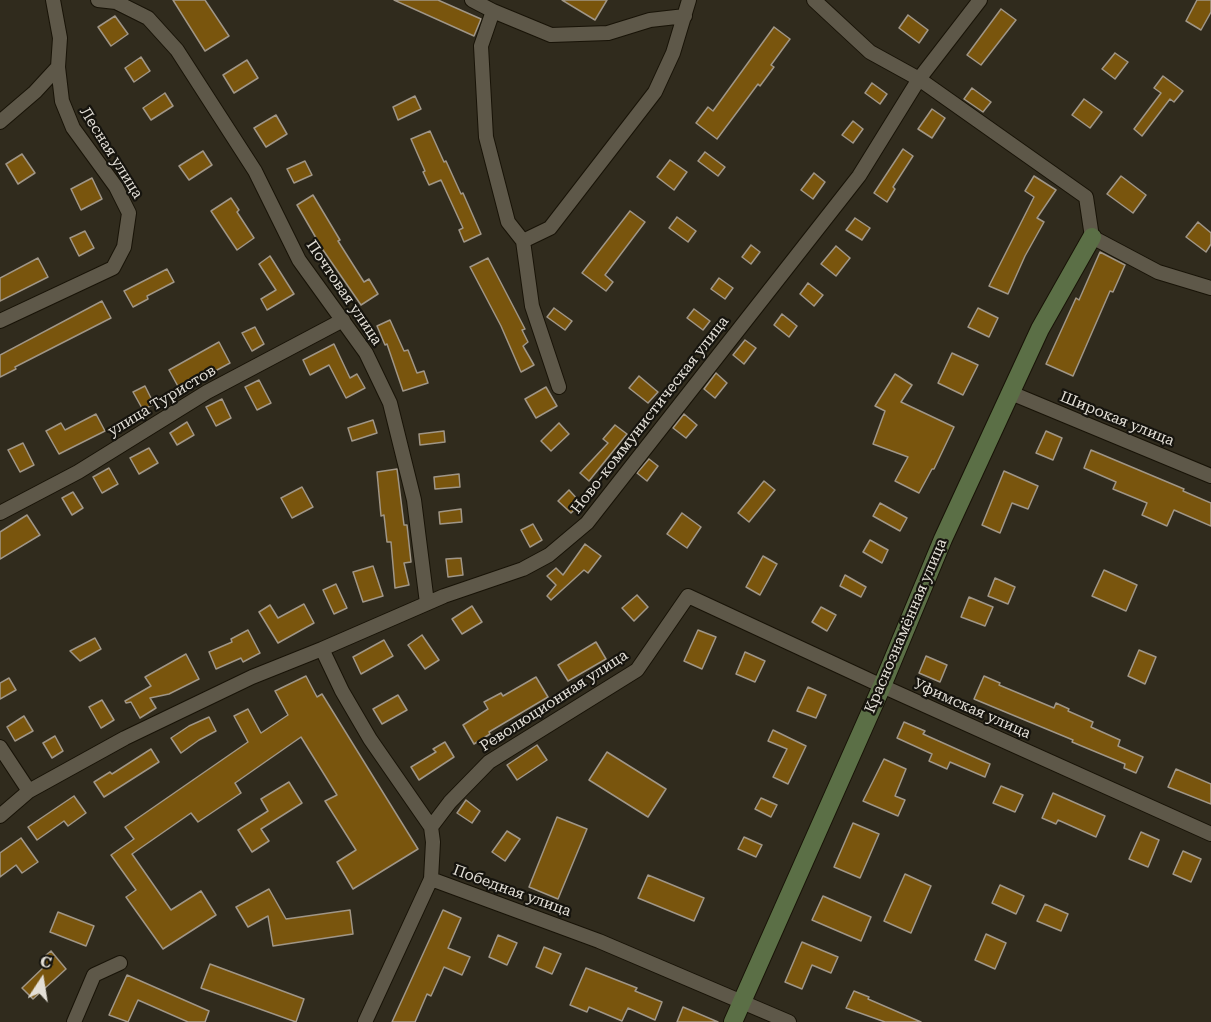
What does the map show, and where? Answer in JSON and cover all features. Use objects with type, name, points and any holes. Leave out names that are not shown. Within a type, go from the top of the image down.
[{"type":"street","name":"Лесная улица","points":[[0,321],[113,268],[124,247],[129,213],[116,187],[74,128],[62,101],[58,67],[60,38],[53,0]]},
{"type":"street","name":"Почтовая улица","points":[[98,0],[116,2],[148,18],[177,50],[255,171],[299,260],[366,353],[390,403],[414,500],[427,603]]},
{"type":"street","points":[[472,0],[551,35],[608,33],[650,20],[685,15]]},
{"type":"street","points":[[524,241],[550,228],[654,92],[674,53],[689,0]]},
{"type":"street","points":[[814,0],[870,52],[919,79],[1086,197],[1092,237],[1158,272],[1210,287]]},
{"type":"street","name":"Ново-коммунистическая улица","points":[[0,816],[29,791],[125,738],[252,677],[427,603],[523,569],[549,555],[587,523],[859,176],[919,79],[980,0]]},
{"type":"street","points":[[493,11],[481,46],[486,138],[508,222],[524,241],[532,306],[559,387]]},
{"type":"street","points":[[0,122],[10,116],[58,67]]},
{"type":"street","name":"Краснознамённая улица","points":[[733,1022],[882,686],[942,539],[1040,329],[1092,237]]},
{"type":"street","name":"улица Туристов","points":[[0,513],[78,472],[207,392],[343,320]]},
{"type":"street","name":"Широкая улица","points":[[1011,393],[1211,476]]},
{"type":"street","name":"Уфимская улица","points":[[688,596],[1211,834]]},
{"type":"street","name":"Революционная улица","points":[[431,827],[450,802],[489,762],[637,670],[688,596]]},
{"type":"street","points":[[322,649],[342,691],[370,739],[431,827]]},
{"type":"street","points":[[0,747],[29,791]]},
{"type":"street","name":"Победная улица","points":[[431,827],[433,842],[431,879],[599,941],[789,1022]]},
{"type":"street","points":[[365,1022],[431,879]]},
{"type":"street","points":[[74,1022],[94,975],[120,963]]},
{"type":"building","points":[[173,0],[205,0],[229,36],[205,51]]},
{"type":"building","points":[[394,0],[438,0],[481,19],[474,36]]},
{"type":"building","points":[[562,0],[607,0],[595,20]]},
{"type":"building","points":[[1197,0],[1211,0],[1211,12],[1201,30],[1186,21]]},
{"type":"building","points":[[1001,9],[1016,20],[981,65],[967,55]]},
{"type":"building","points":[[908,15],[928,30],[919,43],[899,28]]},
{"type":"building","points":[[115,16],[128,34],[111,46],[98,27]]},
{"type":"building","points":[[774,27],[790,39],[771,65],[774,67],[760,86],[758,84],[717,139],[696,123],[708,107],[713,111]]},
{"type":"building","points":[[1115,53],[1128,62],[1115,79],[1102,69]]},
{"type":"building","points":[[141,57],[150,71],[134,82],[125,68]]},
{"type":"building","points":[[247,60],[258,78],[234,93],[223,75]]},
{"type":"building","points":[[1163,76],[1183,91],[1174,102],[1170,99],[1142,136],[1134,129],[1161,93],[1154,88]]},
{"type":"building","points":[[872,83],[887,94],[880,104],[865,93]]},
{"type":"building","points":[[972,88],[991,102],[983,112],[964,99]]},
{"type":"building","points":[[165,93],[173,106],[151,120],[143,108]]},
{"type":"building","points":[[415,96],[421,109],[398,120],[393,107]]},
{"type":"building","points":[[1084,99],[1102,112],[1090,128],[1072,115]]},
{"type":"building","points":[[932,109],[945,118],[932,138],[918,129]]},
{"type":"building","points":[[276,115],[287,134],[266,147],[254,128]]},
{"type":"building","points":[[853,121],[863,129],[853,143],[842,135]]},
{"type":"building","points":[[430,131],[461,194],[463,193],[481,234],[464,242],[459,230],[463,228],[441,180],[429,185],[411,139]]},
{"type":"building","points":[[903,149],[913,156],[893,187],[895,189],[887,202],[874,193]]},
{"type":"building","points":[[203,151],[212,165],[189,180],[179,166]]},
{"type":"building","points":[[705,152],[725,167],[718,176],[698,161]]},
{"type":"building","points":[[22,154],[35,173],[18,184],[6,164]]},
{"type":"building","points":[[670,160],[687,172],[674,190],[657,177]]},
{"type":"building","points":[[305,161],[312,175],[294,183],[287,169]]},
{"type":"building","points":[[814,173],[825,182],[813,199],[801,190]]},
{"type":"building","points":[[1034,176],[1056,190],[1037,218],[1044,222],[1008,294],[989,286],[1034,197],[1025,191]]},
{"type":"building","points":[[1121,176],[1146,195],[1133,213],[1107,194]]},
{"type":"building","points":[[92,178],[102,199],[81,210],[71,189]]},
{"type":"building","points":[[313,195],[364,282],[369,279],[378,294],[361,305],[323,250],[297,205]]},
{"type":"building","points":[[231,198],[254,238],[237,250],[211,211]]},
{"type":"building","points":[[630,211],[645,222],[605,275],[613,282],[606,291],[582,273]]},
{"type":"building","points":[[677,217],[696,231],[688,242],[669,228]]},
{"type":"building","points":[[855,218],[870,228],[862,240],[846,230]]},
{"type":"building","points":[[1198,222],[1211,233],[1211,244],[1206,252],[1186,237]]},
{"type":"building","points":[[85,231],[94,248],[79,256],[70,238]]},
{"type":"building","points":[[751,245],[760,252],[751,264],[742,257]]},
{"type":"building","points":[[836,246],[850,258],[836,276],[821,264]]},
{"type":"building","points":[[1100,252],[1125,265],[1113,292],[1110,291],[1073,376],[1046,364],[1076,298],[1079,300]]},
{"type":"building","points":[[270,256],[294,294],[267,310],[261,299],[276,290],[259,264]]},
{"type":"building","points":[[38,258],[48,277],[0,301],[0,278]]},
{"type":"building","points":[[488,258],[525,329],[522,330],[528,342],[523,346],[534,365],[521,372],[501,326],[470,267]]},
{"type":"building","points":[[167,269],[174,282],[147,296],[148,299],[133,307],[124,291]]},
{"type":"building","points":[[719,278],[733,288],[725,299],[711,289]]},
{"type":"building","points":[[808,283],[823,295],[814,306],[800,294]]},
{"type":"building","points":[[102,301],[111,318],[0,377],[0,355]]},
{"type":"building","points":[[554,308],[572,321],[565,330],[547,317]]},
{"type":"building","points":[[978,308],[998,318],[989,337],[968,327]]},
{"type":"building","points":[[694,309],[710,321],[703,330],[687,318]]},
{"type":"building","points":[[782,314],[797,326],[789,337],[774,325]]},
{"type":"building","points":[[390,320],[404,351],[408,350],[417,373],[424,371],[428,383],[403,391],[387,344],[385,345],[377,326]]},
{"type":"building","points":[[255,327],[264,344],[252,351],[242,333]]},
{"type":"building","points":[[745,340],[756,348],[744,364],[733,355]]},
{"type":"building","points":[[219,342],[230,363],[180,390],[169,370]]},
{"type":"building","points":[[334,344],[350,378],[357,374],[365,388],[346,398],[329,365],[310,375],[303,360]]},
{"type":"building","points":[[952,353],[978,365],[963,395],[938,383]]},
{"type":"building","points":[[716,373],[727,383],[715,398],[704,389]]},
{"type":"building","points":[[895,374],[912,385],[901,402],[954,427],[934,469],[919,493],[895,481],[908,457],[873,444],[885,411],[875,406]]},
{"type":"building","points":[[639,376],[658,392],[648,403],[629,388]]},
{"type":"building","points":[[259,380],[271,403],[257,410],[245,387]]},
{"type":"building","points":[[145,386],[154,404],[143,410],[133,392]]},
{"type":"building","points":[[546,387],[557,406],[536,418],[525,399]]},
{"type":"building","points":[[222,399],[231,418],[216,426],[206,407]]},
{"type":"building","points":[[96,414],[105,431],[59,454],[46,431],[61,423],[65,430]]},
{"type":"building","points":[[684,414],[697,425],[686,438],[673,428]]},
{"type":"building","points":[[373,420],[377,433],[352,441],[348,428]]},
{"type":"building","points":[[187,422],[194,435],[177,445],[170,433]]},
{"type":"building","points":[[559,423],[569,434],[551,451],[541,441]]},
{"type":"building","points":[[615,425],[627,434],[589,481],[580,473],[608,443],[603,439]]},
{"type":"building","points":[[444,431],[445,442],[420,445],[419,434]]},
{"type":"building","points":[[1046,431],[1062,438],[1053,460],[1036,453]]},
{"type":"building","points":[[23,443],[34,465],[20,472],[8,450]]},
{"type":"building","points":[[149,448],[158,463],[139,474],[130,458]]},
{"type":"building","points":[[1091,450],[1184,489],[1183,491],[1211,503],[1211,526],[1174,510],[1167,526],[1142,515],[1147,503],[1113,489],[1116,482],[1084,468]]},
{"type":"building","points":[[649,459],[658,466],[647,481],[637,473]]},
{"type":"building","points":[[109,468],[118,484],[102,493],[93,477]]},
{"type":"building","points":[[397,469],[411,562],[404,563],[409,585],[395,588],[391,542],[387,542],[384,515],[381,516],[377,472]]},
{"type":"building","points":[[1004,471],[1038,486],[1028,509],[1012,503],[1000,533],[982,525]]},
{"type":"building","points":[[459,474],[460,487],[435,489],[434,477]]},
{"type":"building","points":[[764,481],[775,490],[749,522],[738,513]]},
{"type":"building","points":[[302,487],[313,507],[292,518],[281,498]]},
{"type":"building","points":[[569,490],[581,503],[571,513],[558,501]]},
{"type":"building","points":[[73,492],[83,508],[72,515],[62,498]]},
{"type":"building","points":[[880,503],[907,518],[900,531],[873,516]]},
{"type":"building","points":[[461,509],[462,522],[440,524],[439,512]]},
{"type":"building","points":[[682,513],[701,527],[687,548],[667,534]]},
{"type":"building","points":[[27,515],[40,535],[0,559],[0,532]]},
{"type":"building","points":[[533,524],[542,540],[530,547],[521,530]]},
{"type":"building","points":[[870,540],[888,550],[882,563],[863,552]]},
{"type":"building","points":[[585,544],[601,556],[588,573],[584,570],[551,600],[547,596],[556,585],[547,576],[556,568],[563,575]]},
{"type":"building","points":[[763,556],[777,564],[760,595],[746,587]]},
{"type":"building","points":[[461,558],[463,575],[448,577],[446,559]]},
{"type":"building","points":[[373,566],[383,596],[363,602],[353,572]]},
{"type":"building","points":[[1104,570],[1137,585],[1126,611],[1092,596]]},
{"type":"building","points":[[845,575],[866,587],[861,597],[840,586]]},
{"type":"building","points":[[995,578],[1015,587],[1008,604],[988,596]]},
{"type":"building","points":[[336,584],[347,608],[334,614],[323,590]]},
{"type":"building","points":[[637,595],[648,607],[634,621],[622,608]]},
{"type":"building","points":[[969,597],[993,607],[985,626],[961,617]]},
{"type":"building","points":[[304,604],[314,623],[278,643],[259,612],[270,605],[278,618]]},
{"type":"building","points":[[472,606],[482,622],[462,634],[452,619]]},
{"type":"building","points":[[821,607],[836,615],[827,631],[812,622]]},
{"type":"building","points":[[248,630],[260,653],[243,662],[241,658],[216,669],[209,652],[232,642],[231,639]]},
{"type":"building","points":[[698,630],[716,637],[702,669],[684,661]]},
{"type":"building","points":[[422,635],[439,660],[425,669],[408,645]]},
{"type":"building","points":[[95,638],[101,649],[80,661],[70,651]]},
{"type":"building","points":[[384,640],[393,656],[361,674],[353,657]]},
{"type":"building","points":[[596,642],[606,659],[568,681],[558,665]]},
{"type":"building","points":[[1139,650],[1156,657],[1145,684],[1128,676]]},
{"type":"building","points":[[745,652],[765,661],[755,682],[736,674]]},
{"type":"building","points":[[186,654],[199,679],[169,694],[150,698],[156,708],[140,718],[131,702],[126,703],[125,701],[151,686],[145,677]]},
{"type":"building","points":[[926,656],[947,665],[940,682],[919,673]]},
{"type":"building","points":[[306,676],[317,697],[322,694],[418,849],[353,889],[337,862],[356,850],[325,801],[337,795],[301,737],[235,783],[241,793],[198,822],[191,813],[132,854],[171,910],[201,891],[216,915],[163,949],[126,897],[136,890],[111,855],[134,839],[125,827],[248,742],[234,716],[248,709],[261,733],[288,715],[275,691]]},
{"type":"building","points":[[984,676],[1000,683],[999,685],[1054,708],[1056,703],[1093,722],[1091,727],[1120,740],[1118,746],[1143,757],[1136,773],[1124,768],[1125,764],[1072,742],[1073,740],[974,699]]},
{"type":"building","points":[[536,677],[548,697],[489,732],[490,734],[474,744],[463,725],[488,709],[484,702],[501,693],[503,696]]},
{"type":"building","points":[[9,678],[16,690],[0,699],[0,683]]},
{"type":"building","points":[[808,687],[826,695],[816,718],[797,711]]},
{"type":"building","points":[[398,695],[407,710],[382,724],[373,709]]},
{"type":"building","points":[[102,700],[114,720],[101,728],[89,707]]},
{"type":"building","points":[[24,716],[33,731],[15,741],[7,727]]},
{"type":"building","points":[[209,717],[216,731],[181,753],[171,738]]},
{"type":"building","points":[[904,722],[925,731],[923,734],[990,764],[985,777],[950,762],[947,769],[929,761],[932,754],[897,738]]},
{"type":"building","points":[[773,730],[806,746],[788,784],[773,777],[787,749],[768,741]]},
{"type":"building","points":[[55,736],[63,751],[52,758],[43,743]]},
{"type":"building","points":[[445,742],[454,757],[419,780],[411,767],[436,752],[433,749]]},
{"type":"building","points":[[537,745],[547,760],[517,780],[507,765]]},
{"type":"building","points":[[151,749],[159,762],[104,797],[94,782],[110,772],[112,774]]},
{"type":"building","points":[[607,752],[666,789],[648,817],[589,780]]},
{"type":"building","points":[[884,759],[906,769],[895,796],[905,800],[898,816],[863,801]]},
{"type":"building","points":[[1176,769],[1211,784],[1211,804],[1168,787]]},
{"type":"building","points":[[289,782],[302,803],[261,829],[269,841],[252,852],[238,830],[268,811],[261,799]]},
{"type":"building","points":[[1001,786],[1023,795],[1015,812],[993,803]]},
{"type":"building","points":[[1053,793],[1105,816],[1096,837],[1058,820],[1056,824],[1042,818]]},
{"type":"building","points":[[74,796],[86,813],[68,826],[64,821],[37,840],[28,827]]},
{"type":"building","points":[[761,798],[777,805],[771,817],[755,809]]},
{"type":"building","points":[[466,800],[480,811],[472,823],[457,813]]},
{"type":"building","points":[[557,817],[587,829],[558,899],[529,887]]},
{"type":"building","points":[[853,823],[879,834],[860,878],[834,867]]},
{"type":"building","points":[[507,831],[520,839],[505,861],[492,852]]},
{"type":"building","points":[[1141,832],[1159,840],[1148,867],[1129,859]]},
{"type":"building","points":[[744,837],[762,845],[756,857],[738,849]]},
{"type":"building","points":[[21,838],[38,862],[22,873],[16,865],[0,877],[0,853]]},
{"type":"building","points":[[1183,851],[1201,859],[1191,882],[1173,874]]},
{"type":"building","points":[[905,874],[931,886],[911,933],[884,921]]},
{"type":"building","points":[[648,875],[704,898],[694,921],[638,898]]},
{"type":"building","points":[[1000,885],[1024,896],[1016,914],[992,903]]},
{"type":"building","points":[[269,889],[286,919],[350,910],[353,934],[273,946],[268,916],[248,927],[236,907]]},
{"type":"building","points":[[823,896],[871,917],[861,941],[812,920]]},
{"type":"building","points":[[1045,904],[1068,914],[1061,931],[1037,921]]},
{"type":"building","points":[[443,910],[461,918],[448,948],[470,957],[462,975],[444,967],[431,996],[427,994],[415,1022],[392,1022]]},
{"type":"building","points":[[58,912],[94,926],[86,946],[50,932]]},
{"type":"building","points":[[986,934],[1006,943],[995,969],[975,960]]},
{"type":"building","points":[[498,935],[517,943],[507,965],[489,957]]},
{"type":"building","points":[[802,942],[838,957],[831,973],[812,965],[802,989],[785,982]]},
{"type":"building","points":[[544,947],[561,954],[552,974],[536,967]]},
{"type":"building","points":[[51,951],[66,969],[33,999],[22,988],[46,965],[41,959]]},
{"type":"building","points":[[210,964],[304,999],[296,1022],[201,988]]},
{"type":"building","points":[[586,968],[637,988],[635,991],[662,1002],[655,1020],[628,1008],[622,1021],[589,1007],[587,1012],[570,1005]]},
{"type":"building","points":[[127,975],[209,1011],[205,1022],[188,1022],[138,1000],[128,1022],[109,1015]]},
{"type":"building","points":[[854,991],[921,1022],[885,1022],[846,1008]]},
{"type":"building","points":[[683,1007],[718,1022],[677,1022]]}]
